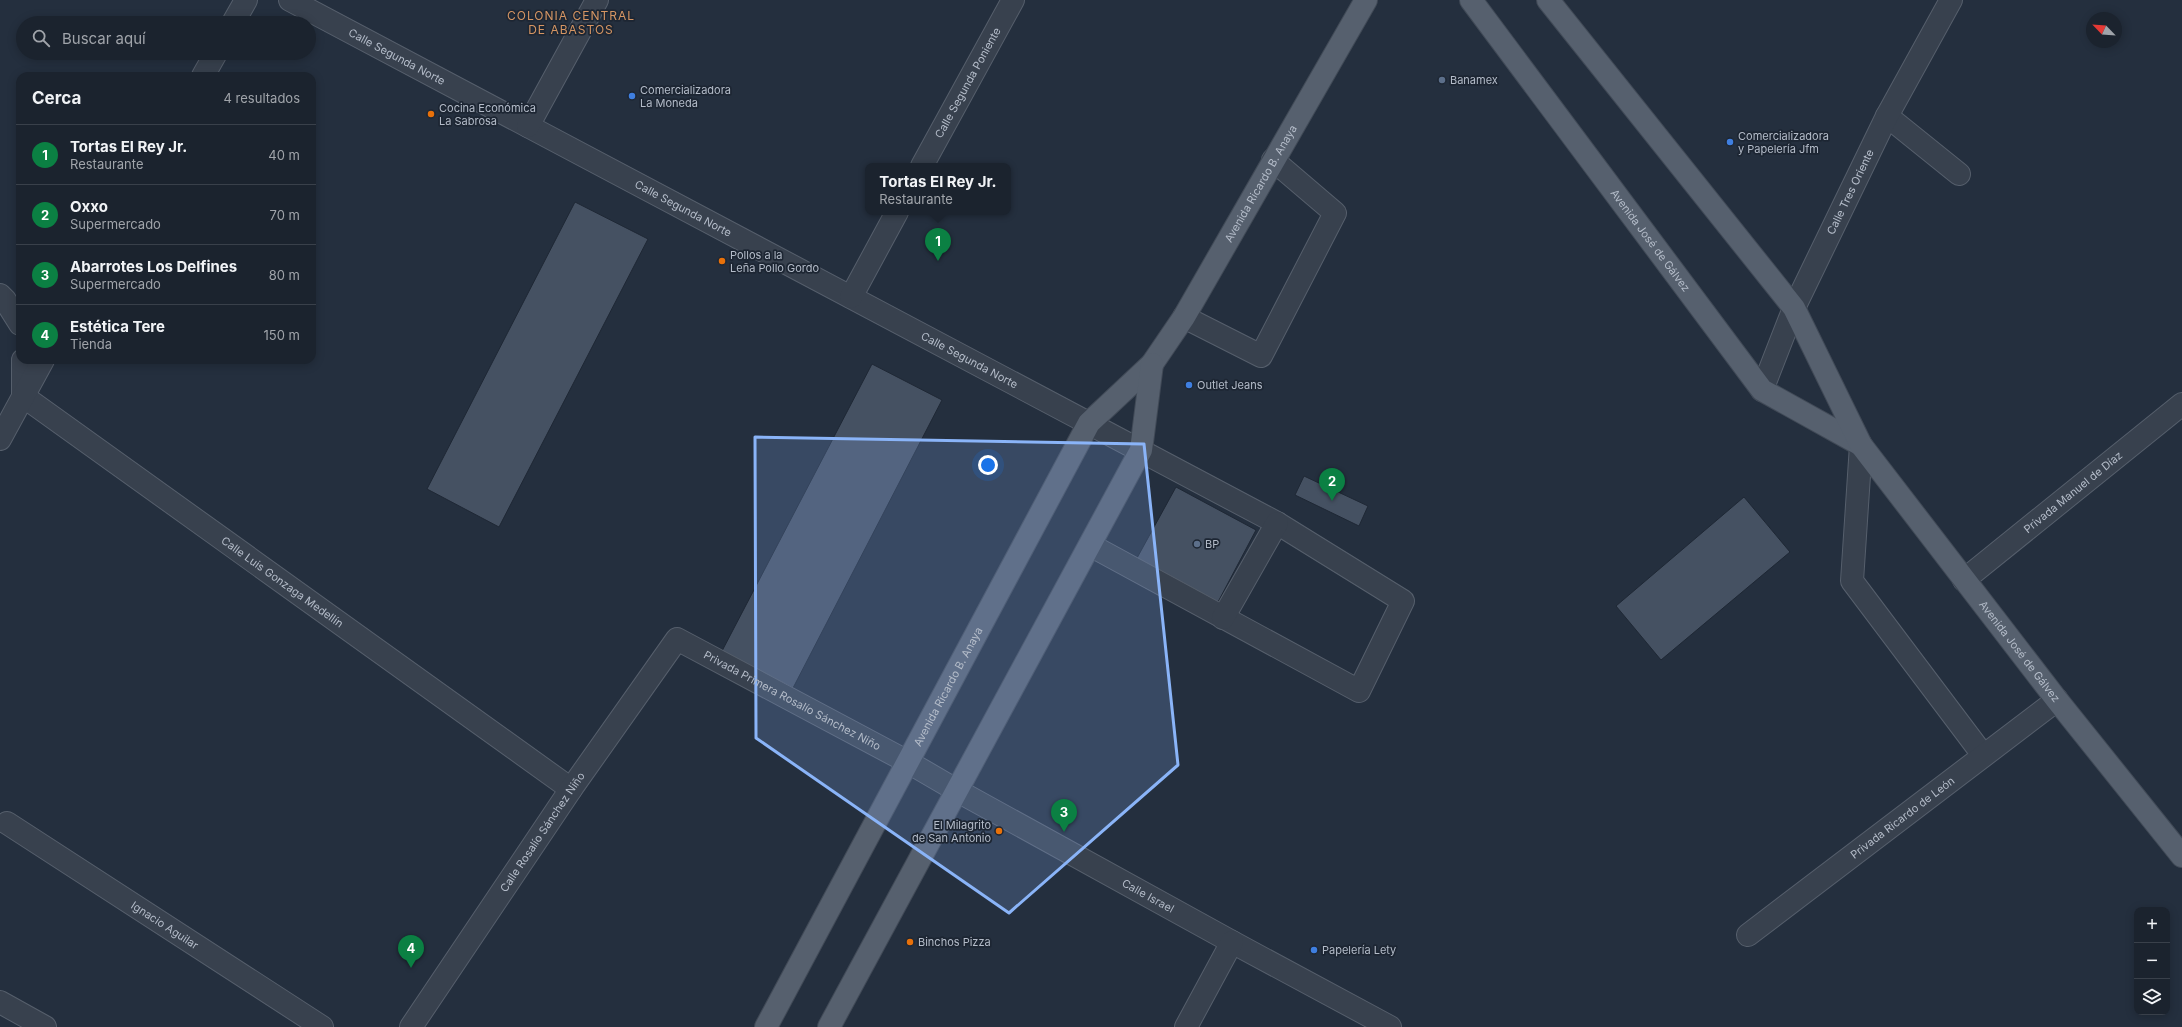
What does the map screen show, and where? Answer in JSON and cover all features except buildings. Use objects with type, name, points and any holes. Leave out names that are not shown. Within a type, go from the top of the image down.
[{"type":"main road","name":"Avenida Ricardo B. Anaya","points":[[766,1027],[1089,423],[1152,364],[1184,317],[1272,160],[1366,0]]},
{"type":"main road","name":"Avenida José de Gálvez","points":[[1471,0],[1762,390],[1861,445]]},
{"type":"main road","name":"Avenida José de Gálvez","points":[[1548,0],[1794,308],[1861,445],[2057,700],[2182,856]]},
{"type":"main road","name":"Avenida Ricardo B. Anaya","points":[[829,1027],[1141,450],[1152,364]]},
{"type":"street","points":[[237,16],[246,0]]},
{"type":"street","name":"Calle Segunda Norte","points":[[290,0],[1277,523],[1403,601],[1359,691],[1223,618]]},
{"type":"street","points":[[528,126],[597,0]]},
{"type":"street","name":"Calle Segunda Poniente","points":[[924,163],[1013,0]]},
{"type":"street","name":"Calle Tres Oriente","points":[[1762,390],[1794,308],[1887,116],[1951,0]]},
{"type":"street","points":[[205,72],[212,60]]},
{"type":"street","points":[[1887,116],[1959,174]]},
{"type":"street","points":[[1184,317],[1261,356],[1335,213],[1272,160]]},
{"type":"street","points":[[851,297],[895,215]]},
{"type":"street","points":[[0,295],[16,318]]},
{"type":"street","points":[[23,396],[24,364]]},
{"type":"street","points":[[0,439],[41,364]]},
{"type":"street","name":"Calle Luis Gonzaga Medellín","points":[[23,396],[571,789]]},
{"type":"street","name":"Privada Manuel de Díaz","points":[[1964,580],[2182,404]]},
{"type":"street","points":[[1861,445],[1852,581],[1983,755]]},
{"type":"street","points":[[1090,545],[1223,618],[1277,523]]},
{"type":"street","name":"Calle Rosalío Sánchez Niño","points":[[411,1027],[571,789],[677,639]]},
{"type":"street","name":"Privada Primera Rosalío Sánchez Niño","points":[[677,639],[908,762]]},
{"type":"street","name":"Privada Ricardo de León","points":[[1748,935],[2057,700]]},
{"type":"street","name":"Calle Israel","points":[[908,762],[1232,942],[1390,1027]]},
{"type":"street","name":"Ignacio Aguilar","points":[[6,823],[322,1027]]},
{"type":"street","points":[[1186,1027],[1232,942]]},
{"type":"street","points":[[0,1002],[46,1027]]},
{"type":"highlighted area","points":[[755,437],[1144,444],[1178,765],[1009,913],[756,738]]},
{"type":"place","name":"Banamex","points":[[1442,80]]},
{"type":"place","name":"Comercializadora La Moneda","points":[[632,96]]},
{"type":"place","name":"Cocina Económica La Sabrosa","points":[[431,114]]},
{"type":"place","name":"Comercializadora y Papelería Jfm","points":[[1730,142]]},
{"type":"place","name":"Pollos a la Leña Pollo Gordo","points":[[722,261]]},
{"type":"place","name":"Tortas El Rey Jr.","points":[[938,261]]},
{"type":"place","name":"Outlet Jeans","points":[[1189,385]]},
{"type":"place","name":"Oxxo","points":[[1332,501]]},
{"type":"place","name":"BP","points":[[1197,544]]},
{"type":"place","name":"El Milagrito de San Antonio","points":[[999,831]]},
{"type":"place","name":"Abarrotes Los Delfines","points":[[1064,832]]},
{"type":"place","name":"Binchos Pizza","points":[[910,942]]},
{"type":"place","name":"Papelería Lety","points":[[1314,950]]},
{"type":"place","name":"Estética Tere","points":[[411,968]]},
{"type":"district","name":"COLONIA CENTRAL DE ABASTOS","points":[[571,23]]}]
